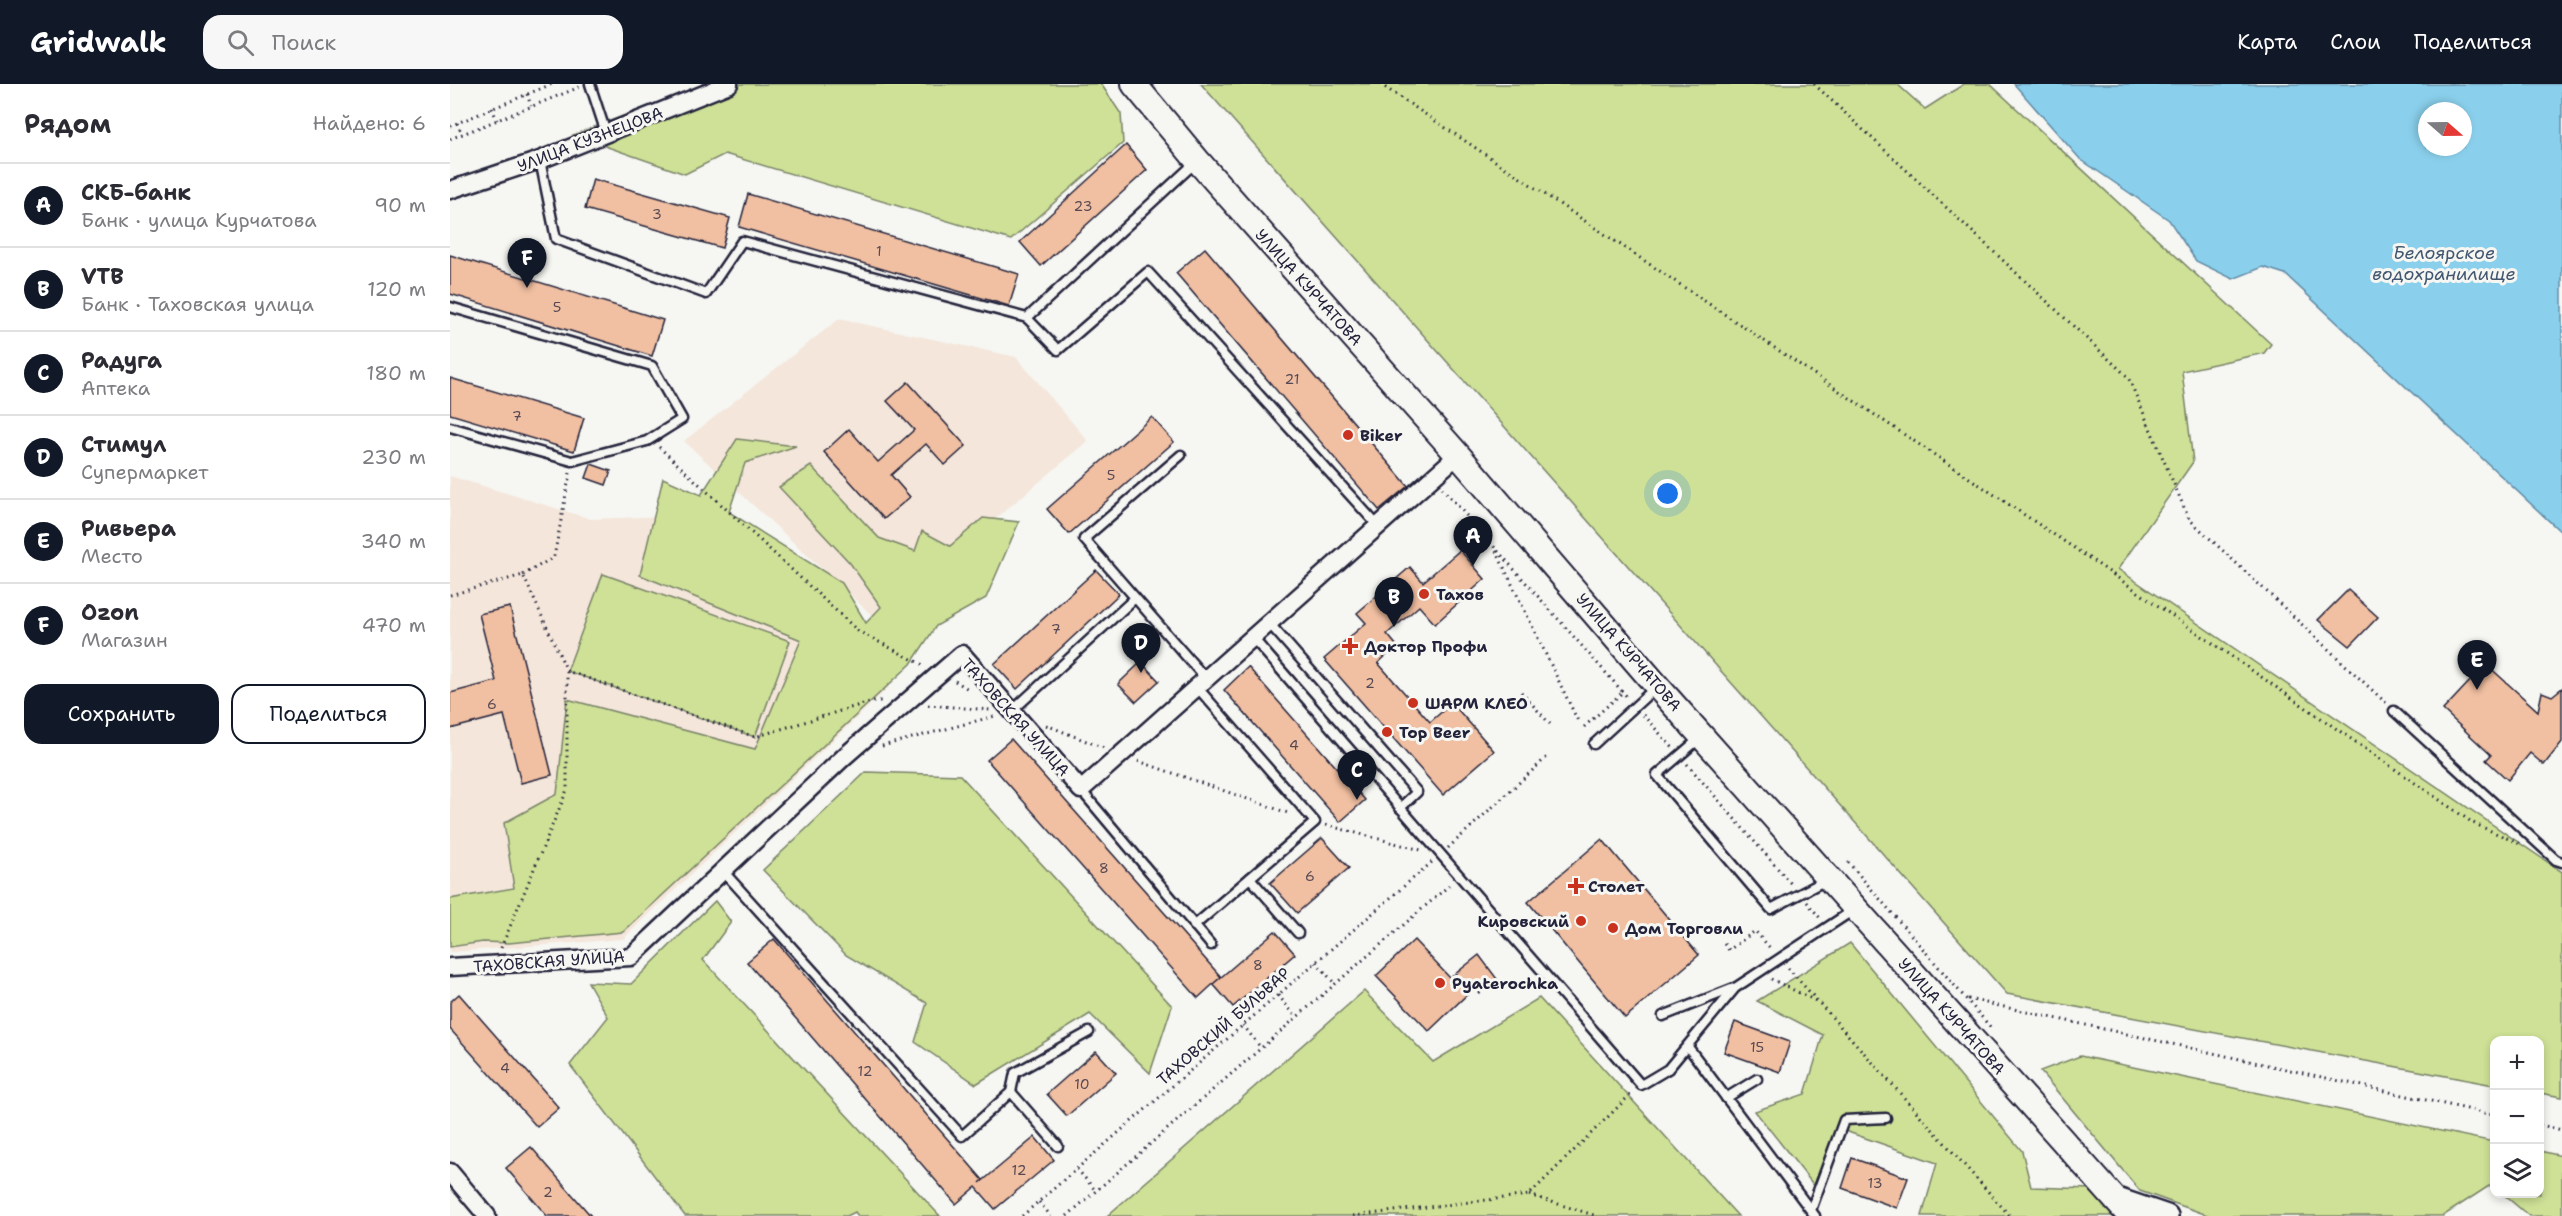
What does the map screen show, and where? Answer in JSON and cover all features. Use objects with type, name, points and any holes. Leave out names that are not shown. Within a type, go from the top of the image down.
[{"type":"main road","name":"УЛИЦА КУРЧАТОВА","points":[[1134,84],[1197,160],[1458,455],[1657,686],[2122,1207]]},
{"type":"street","name":"УЛИЦА КУЗНЕЦОВА","points":[[450,190],[540,160],[729,84]]},
{"type":"street","name":"ТАХОВСКАЯ УЛИЦА","points":[[450,967],[631,957],[962,654],[1081,790],[1458,455]]},
{"type":"street","points":[[450,1172],[487,1216]]},
{"type":"street","points":[[2122,1207],[2167,1216]]},
{"type":"lane","points":[[588,84],[606,133]]},
{"type":"lane","points":[[540,160],[556,239],[706,294],[742,241],[1027,318],[1058,350],[1148,272],[1378,526]]},
{"type":"lane","points":[[1027,318],[1197,160]]},
{"type":"lane","points":[[450,307],[652,366],[682,419],[647,441],[572,461],[450,427]]},
{"type":"lane","points":[[1181,455],[1084,539],[1135,598],[1315,822],[1194,926]]},
{"type":"lane","points":[[1012,711],[1135,598]]},
{"type":"lane","points":[[1269,623],[1417,792],[1400,808]]},
{"type":"lane","points":[[1253,638],[1641,1085],[1668,1069],[1735,988]]},
{"type":"lane","points":[[1594,744],[1657,686]]},
{"type":"lane","points":[[2394,711],[2556,860],[2562,862]]},
{"type":"lane","points":[[1703,736],[1657,775],[1771,909],[1829,879]]},
{"type":"lane","points":[[1081,790],[1211,945]]},
{"type":"lane","points":[[723,871],[962,1136],[1011,1092],[1015,1072],[1089,1032]]},
{"type":"lane","points":[[1250,878],[1298,933]]},
{"type":"lane","points":[[1663,1016],[1735,988],[1855,908]]},
{"type":"lane","points":[[1688,1047],[1813,1213]]},
{"type":"lane","points":[[1726,1098],[1757,1079]]},
{"type":"lane","points":[[1011,1092],[1058,1146]]},
{"type":"lane","points":[[1813,1213],[1844,1120],[1886,1118]]},
{"type":"path","points":[[450,126],[552,84]]},
{"type":"path","points":[[450,139],[588,84]]},
{"type":"path","points":[[1380,84],[2086,556],[2473,823],[2525,846]]},
{"type":"path","points":[[1814,84],[2128,377],[2189,519],[2394,711]]},
{"type":"path","points":[[527,94],[531,106]]},
{"type":"path","points":[[492,108],[497,120]]},
{"type":"path","points":[[457,123],[462,134]]},
{"type":"path","points":[[649,449],[660,447],[858,631],[970,690]]},
{"type":"path","points":[[450,595],[523,575],[554,557],[571,467]]},
{"type":"path","points":[[1494,546],[1578,721]]},
{"type":"path","points":[[501,948],[567,790],[567,671],[523,575]]},
{"type":"path","points":[[567,671],[754,737],[873,700],[1012,711]]},
{"type":"path","points":[[1521,692],[1550,724]]},
{"type":"path","points":[[1584,727],[1623,692]]},
{"type":"path","points":[[879,747],[1012,711]]},
{"type":"path","points":[[1045,724],[1121,755],[1315,822],[1440,855]]},
{"type":"path","name":"ТАХОВСКИЙ БУЛЬВАР","points":[[1022,1216],[1440,855],[1547,757]]},
{"type":"path","points":[[1067,1216],[1459,877]]},
{"type":"path","points":[[1724,944],[1729,950],[1755,931],[2010,1216]]},
{"type":"path","points":[[1316,962],[1335,984]]},
{"type":"path","points":[[1758,973],[1818,1002]]},
{"type":"path","points":[[1278,995],[1297,1018]]},
{"type":"path","points":[[1968,999],[2490,1114]]},
{"type":"path","points":[[1243,1025],[1261,1048]]},
{"type":"path","points":[[1529,1195],[1641,1085]]},
{"type":"path","points":[[2544,1126],[2562,1130]]},
{"type":"path","points":[[1077,1169],[1096,1191]]},
{"type":"path","points":[[1353,1216],[1529,1195],[1597,1216]]},
{"type":"path","points":[[1039,1202],[1051,1216]]},
{"type":"shaded area","points":[[839,319],[1016,357],[1088,441],[876,619],[684,441]]},
{"type":"shaded area","points":[[450,476],[591,519],[671,516],[889,687],[623,939],[450,952]]},
{"type":"green space","points":[[707,84],[1101,84],[1121,114],[1123,143],[1011,240],[725,154],[685,174],[573,135]]},
{"type":"green space","points":[[1201,84],[1897,84],[1925,109],[1964,84],[1990,84],[2271,344],[2264,353],[2182,371],[2193,462],[2118,569],[2562,872],[2562,1097],[2544,1094],[2544,1036],[2490,1036],[2490,1084],[2007,994]]},
{"type":"green space","points":[[737,439],[796,446],[745,463],[729,512],[842,583],[866,623],[881,607],[850,563],[779,487],[811,466],[879,538],[915,551],[922,531],[950,546],[983,518],[1019,522],[986,598],[936,626],[911,664],[623,932],[509,943],[483,942],[450,947],[450,899],[514,888],[504,823],[557,794],[567,699],[755,749],[801,640],[640,575],[663,478],[701,495]]},
{"type":"green space","points":[[603,574],[790,641],[755,737],[567,671]]},
{"type":"green space","points":[[866,772],[960,775],[1172,1006],[1150,1073],[1090,1014],[976,1084],[915,1042],[927,1003],[846,955],[763,870]]},
{"type":"green space","points":[[715,901],[731,922],[703,960],[940,1216],[858,1216],[855,1212],[847,1216],[685,1216],[570,1065],[608,1017],[588,982],[631,984]]},
{"type":"green space","points":[[1850,943],[2022,1151],[2031,1187],[2092,1189],[2114,1216],[1922,1216],[1937,1163],[1845,1131],[1816,1188],[1755,1111],[1805,1094],[1823,1035],[1757,1001]]},
{"type":"green space","points":[[1364,991],[1433,1062],[1539,998],[1738,1216],[1107,1216]]},
{"type":"green space","points":[[2080,1056],[2490,1141],[2490,1185],[2443,1216],[2210,1216],[2140,1191],[2040,1071]]},
{"type":"green space","points":[[2544,1152],[2562,1156],[2562,1216],[2529,1216],[2508,1198],[2544,1198]]},
{"type":"water","name":"Белоярское водохранилище","points":[[2014,84],[2562,84],[2562,533],[2285,274],[2263,267],[2233,279],[2196,261],[2169,220],[2080,159]]},
{"type":"building","points":[[1126,145],[1147,170],[1041,266],[1020,242]]},
{"type":"building","points":[[593,179],[730,218],[722,248],[585,209]]},
{"type":"building","points":[[748,194],[1019,274],[1009,306],[739,227]]},
{"type":"building","points":[[1205,248],[1408,486],[1379,510],[1176,273]]},
{"type":"building","points":[[450,255],[663,320],[652,356],[450,294]]},
{"type":"building","points":[[450,378],[584,418],[574,451],[450,414]]},
{"type":"building","points":[[908,382],[966,446],[945,465],[926,444],[891,475],[910,497],[884,519],[824,452],[849,429],[878,462],[914,430],[887,401]]},
{"type":"building","points":[[1152,417],[1174,442],[1069,534],[1047,509]]},
{"type":"building","points":[[591,464],[611,471],[606,485],[586,478]]},
{"type":"building","points":[[1460,550],[1485,579],[1435,624],[1419,606],[1387,634],[1397,646],[1378,663],[1430,722],[1452,703],[1494,751],[1443,795],[1324,659],[1366,623],[1357,613],[1410,567],[1423,582]]},
{"type":"building","points":[[1096,570],[1119,594],[1017,689],[994,664]]},
{"type":"building","points":[[2348,590],[2378,617],[2350,646],[2318,620]]},
{"type":"building","points":[[510,607],[552,775],[521,783],[504,715],[450,729],[450,693],[496,681],[479,614]]},
{"type":"building","points":[[1141,662],[1159,681],[1136,702],[1118,684]]},
{"type":"building","points":[[2486,664],[2538,711],[2542,692],[2552,696],[2562,688],[2562,742],[2544,765],[2530,753],[2508,780],[2486,760],[2491,755],[2443,710]]},
{"type":"building","points":[[1248,667],[1365,800],[1340,822],[1224,690]]},
{"type":"building","points":[[1011,739],[1221,977],[1198,998],[987,760]]},
{"type":"building","points":[[1322,838],[1349,868],[1297,913],[1270,883]]},
{"type":"building","name":"Дом Торговли","points":[[1602,839],[1699,955],[1625,1018],[1528,902]]},
{"type":"building","points":[[1275,931],[1295,954],[1233,1007],[1213,984]]},
{"type":"building","points":[[774,939],[983,1180],[980,1183],[1035,1137],[1054,1160],[995,1209],[976,1187],[956,1204],[747,962]]},
{"type":"building","points":[[1414,940],[1450,978],[1479,955],[1497,979],[1479,993],[1475,987],[1429,1031],[1376,976]]},
{"type":"building","points":[[459,994],[559,1108],[537,1127],[450,1029],[450,1002]]},
{"type":"building","points":[[1735,1022],[1790,1042],[1780,1072],[1724,1052]]},
{"type":"building","points":[[1096,1051],[1116,1073],[1067,1116],[1047,1094]]},
{"type":"building","points":[[531,1147],[591,1216],[547,1216],[506,1168]]},
{"type":"building","points":[[1852,1158],[1908,1178],[1897,1208],[1842,1188]]},
{"type":"place","name":"Ozon","points":[[527,288]]},
{"type":"place","name":"Biker","points":[[1348,435]]},
{"type":"place","name":"СКБ-банк","points":[[1473,566]]},
{"type":"place","name":"Тахов","points":[[1424,594]]},
{"type":"place","name":"VTB","points":[[1394,627]]},
{"type":"place","name":"Доктор Профи","points":[[1350,646]]},
{"type":"place","name":"Стимул","points":[[1141,673]]},
{"type":"place","name":"Ривьера","points":[[2477,690]]},
{"type":"place","name":"ШАРМ КЛЕО","points":[[1413,703]]},
{"type":"place","name":"Top Beer","points":[[1387,732]]},
{"type":"place","name":"Радуга","points":[[1357,800]]},
{"type":"place","name":"Столет","points":[[1576,886]]},
{"type":"place","name":"Кировский","points":[[1581,921]]},
{"type":"place","name":"Дом Торговли","points":[[1613,928]]},
{"type":"place","name":"Pyaterochka","points":[[1440,983]]}]
